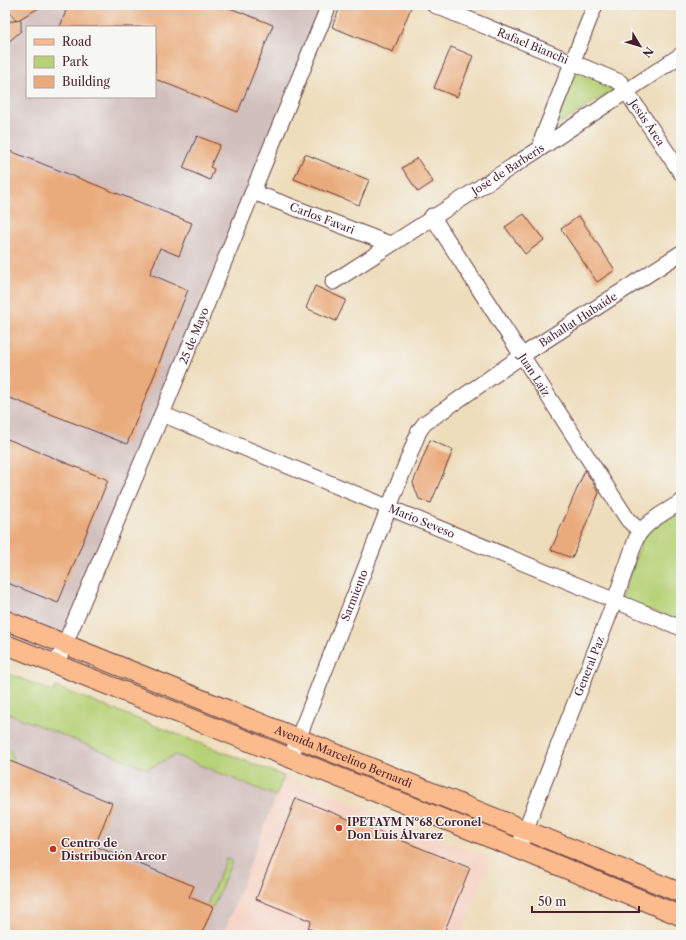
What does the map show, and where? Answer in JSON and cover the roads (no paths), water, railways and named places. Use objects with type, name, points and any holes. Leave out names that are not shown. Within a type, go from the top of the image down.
[{"type":"main road","name":"Avenida Marcelino Bernardi","points":[[5,620],[681,893]]},
{"type":"main road","name":"Avenida Marcelino Bernardi","points":[[5,644],[518,849],[681,916]]},
{"type":"street","name":"25 de Mayo","points":[[56,665],[162,414],[329,5]]},
{"type":"street","name":"Rafael Bianchi","points":[[434,5],[616,79],[627,92]]},
{"type":"street","points":[[541,148],[542,139],[596,5]]},
{"type":"street","name":"José de Barberis","points":[[333,282],[432,216],[627,92],[681,55]]},
{"type":"street","name":"Jesús Área","points":[[627,92],[681,172]]},
{"type":"street","name":"Carlos Favari","points":[[253,192],[390,244]]},
{"type":"street","name":"Juan Laiz","points":[[432,216],[628,520],[640,531]]},
{"type":"street","name":"Bahallat Hubaide","points":[[419,431],[425,423],[523,355],[681,253]]},
{"type":"street","name":"Mario Seveso","points":[[162,414],[681,628]]},
{"type":"street","name":"Sarmiento","points":[[290,759],[299,740],[419,431]]},
{"type":"street","points":[[640,531],[681,502]]},
{"type":"street","name":"General Paz","points":[[518,849],[615,600],[640,531]]},
{"type":"place","name":"IPETAYM Nº68 Coronel Don Luis Álvarez","points":[[339,828]]},
{"type":"place","name":"Centro de Distribución Arcor","points":[[53,849]]}]
